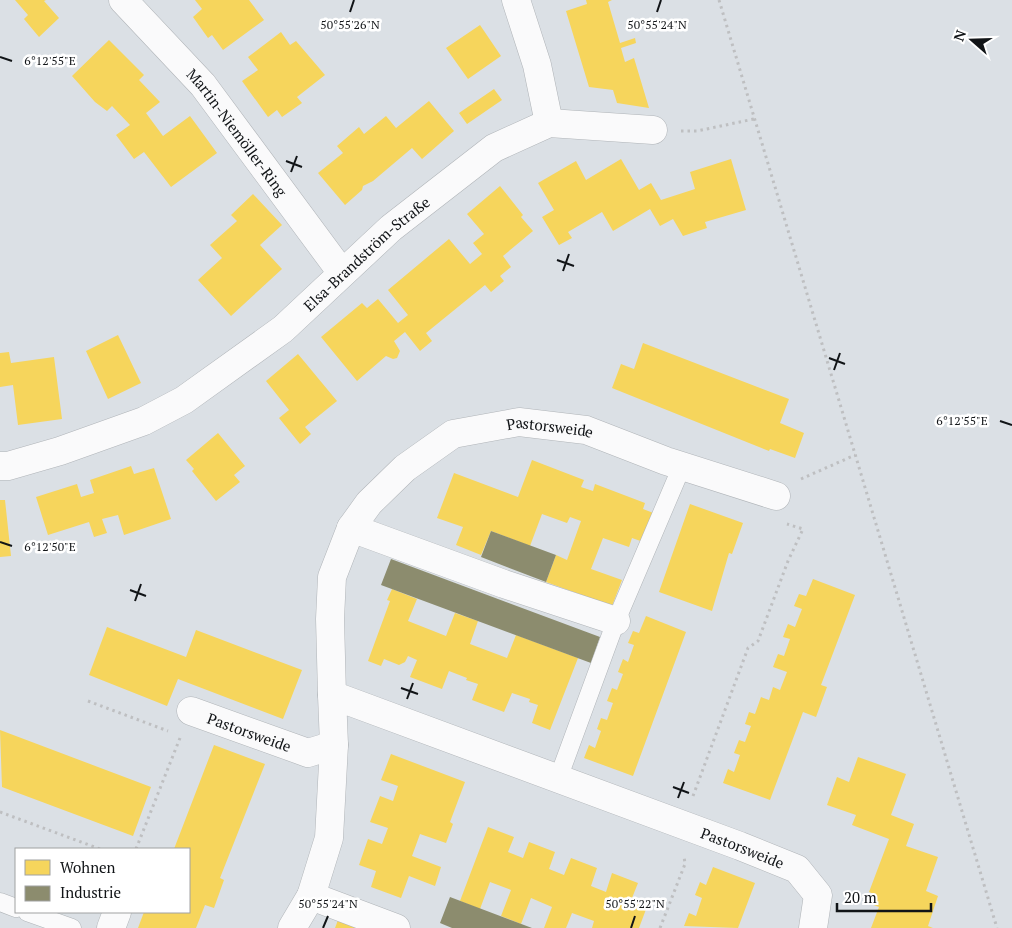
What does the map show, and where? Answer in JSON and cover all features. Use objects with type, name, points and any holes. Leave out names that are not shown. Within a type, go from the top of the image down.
[{"type":"street","name":"Martin-Niemöller-Ring","points":[[123,0],[203,85],[342,273]]},
{"type":"street","points":[[516,0],[537,65],[548,123]]},
{"type":"street","name":"Elsa-Brandström-Straße","points":[[0,466],[8,466],[60,451],[144,421],[184,400],[283,329],[391,228],[494,148],[548,123],[653,130]]},
{"type":"street","name":"Pastorsweide","points":[[292,928],[311,896],[329,838],[334,745],[330,619],[332,577],[351,528],[369,503],[405,468],[453,434],[519,422],[586,430],[682,466],[776,496]]},
{"type":"street","points":[[351,528],[504,584],[616,621]]},
{"type":"street","name":"Pastorsweide","points":[[332,695],[797,869],[818,895],[813,928]]},
{"type":"street","name":"Pastorsweide","points":[[186,723],[308,753],[334,745]]},
{"type":"street","points":[[311,896],[396,928]]},
{"type":"street","points":[[111,928],[117,913]]},
{"type":"lane","points":[[558,779],[616,621],[682,466]]},
{"type":"lane","points":[[0,902],[15,908]]},
{"type":"lane","points":[[30,913],[72,928]]},
{"type":"path","points":[[720,0],[997,928]]},
{"type":"path","points":[[653,130],[697,132],[754,119]]},
{"type":"path","points":[[682,825],[748,648],[758,641],[788,561],[803,529],[769,517],[776,496],[787,486],[855,454]]},
{"type":"path","points":[[88,701],[186,723],[136,848]]},
{"type":"path","points":[[0,812],[97,848]]},
{"type":"path","name":"Pastorsweide","points":[[660,928],[684,864],[682,825]]},
{"type":"building: Wohnen","points":[[15,0],[46,0],[44,1],[59,18],[39,37],[24,19],[28,15]]},
{"type":"building: Wohnen","points":[[195,0],[249,0],[264,20],[223,50],[212,35],[208,38],[193,17],[202,9]]},
{"type":"building: Wohnen","points":[[586,0],[612,0],[608,2],[620,43],[635,38],[636,43],[621,48],[625,62],[634,58],[649,108],[617,103],[613,90],[589,87],[566,11],[587,4]]},
{"type":"building: Wohnen","points":[[480,25],[501,56],[468,79],[446,48]]},
{"type":"building: Wohnen","points":[[281,32],[290,45],[296,41],[325,75],[297,97],[302,103],[282,117],[277,110],[268,117],[242,81],[258,70],[248,57]]},
{"type":"building: Wohnen","points":[[109,40],[144,75],[139,80],[160,102],[146,113],[163,136],[190,116],[217,153],[171,187],[144,152],[134,159],[116,135],[130,125],[112,106],[107,111],[95,102],[72,76]]},
{"type":"building: Wohnen","points":[[494,89],[502,100],[467,124],[459,113]]},
{"type":"building: Wohnen","points":[[429,101],[454,131],[422,159],[412,148],[373,181],[363,186],[362,190],[345,205],[318,173],[343,153],[337,146],[359,127],[364,134],[386,116],[396,128]]},
{"type":"building: Wohnen","points":[[621,159],[639,190],[651,183],[661,200],[695,189],[690,172],[731,159],[746,210],[705,222],[707,228],[683,236],[673,219],[660,226],[650,209],[613,231],[602,212],[568,232],[572,238],[559,245],[542,217],[554,210],[538,183],[576,161],[586,180]]},
{"type":"building: Wohnen","points":[[500,186],[533,231],[503,256],[511,267],[500,276],[504,281],[491,292],[485,285],[426,333],[432,341],[420,351],[405,332],[394,341],[400,351],[397,358],[393,359],[386,356],[357,381],[321,337],[362,303],[367,308],[378,299],[398,323],[408,315],[388,290],[449,239],[470,264],[482,254],[473,243],[484,234],[467,214]]},
{"type":"building: Wohnen","points":[[253,194],[282,225],[260,245],[282,269],[231,316],[198,280],[222,258],[210,245],[237,221],[231,215]]},
{"type":"building: Wohnen","points":[[118,335],[141,383],[108,399],[86,351]]},
{"type":"building: Wohnen","points":[[643,343],[789,399],[780,423],[804,433],[795,458],[770,449],[769,451],[612,388],[621,364],[634,369]]},
{"type":"building: Wohnen","points":[[9,352],[11,363],[54,357],[62,419],[18,425],[13,385],[0,387],[0,353]]},
{"type":"building: Wohnen","points":[[298,354],[337,401],[305,427],[311,434],[300,444],[279,418],[289,410],[266,381]]},
{"type":"building: Wohnen","points":[[218,433],[245,466],[234,475],[240,482],[216,501],[192,471],[194,469],[186,460]]},
{"type":"building: Wohnen","points":[[532,460],[584,480],[581,487],[593,491],[595,484],[645,503],[643,509],[656,514],[646,543],[632,538],[629,547],[603,538],[591,569],[622,580],[612,606],[546,582],[556,555],[567,560],[581,521],[570,517],[567,523],[542,514],[530,546],[491,531],[481,555],[456,545],[463,527],[437,518],[454,473],[518,497]]},
{"type":"building: Wohnen","points":[[131,466],[134,474],[154,468],[171,519],[124,535],[118,515],[102,519],[107,533],[94,537],[89,522],[48,535],[36,497],[77,484],[81,497],[94,493],[90,480]]},
{"type":"building: Wohnen","points":[[0,500],[5,500],[11,556],[0,557]]},
{"type":"building: Wohnen","points":[[690,504],[743,523],[732,554],[729,553],[712,611],[659,592]]},
{"type":"building: Wohnen","points":[[813,579],[855,595],[821,685],[827,687],[816,717],[803,712],[770,800],[723,783],[728,769],[734,772],[740,755],[734,753],[739,740],[745,742],[751,726],[745,724],[749,712],[755,714],[761,697],[769,700],[773,687],[780,690],[787,672],[773,667],[778,654],[784,656],[790,639],[783,637],[788,624],[795,627],[802,609],[794,606],[799,594],[806,596]]},
{"type":"building: Wohnen","points":[[392,589],[417,599],[408,621],[446,636],[455,613],[478,621],[470,644],[507,658],[516,635],[578,658],[550,730],[532,723],[538,705],[529,702],[530,699],[512,693],[504,712],[472,700],[478,684],[449,671],[442,689],[410,677],[417,660],[408,656],[405,662],[399,665],[384,659],[381,666],[368,661],[390,601],[387,600]]},
{"type":"building: Wohnen","points":[[646,616],[686,632],[633,776],[584,758],[589,745],[595,748],[601,731],[597,729],[601,718],[607,720],[613,703],[607,701],[612,688],[617,690],[623,674],[618,672],[623,659],[628,662],[634,645],[628,643],[633,631],[639,633]]},
{"type":"building: Wohnen","points":[[107,627],[186,657],[196,630],[302,670],[283,719],[178,679],[167,706],[89,675]]},
{"type":"building: Wohnen","points":[[0,730],[151,787],[133,836],[2,787]]},
{"type":"building: Wohnen","points":[[214,745],[265,764],[220,878],[224,880],[214,908],[205,905],[196,928],[138,928],[144,913],[190,913],[190,848],[174,848]]},
{"type":"building: Wohnen","points":[[391,754],[465,782],[450,822],[453,824],[446,843],[420,834],[412,856],[441,867],[435,886],[409,876],[401,898],[371,887],[376,871],[359,865],[368,839],[382,844],[388,828],[370,822],[380,796],[393,801],[398,786],[381,780]]},
{"type":"building: Wohnen","points":[[858,757],[906,774],[891,815],[914,824],[906,846],[938,857],[926,891],[938,896],[928,926],[933,928],[871,928],[879,907],[871,904],[874,894],[869,892],[889,839],[852,825],[856,815],[827,805],[837,777],[849,782]]},
{"type":"building: Wohnen","points":[[488,827],[514,837],[508,852],[523,858],[529,842],[555,852],[549,869],[564,875],[571,858],[597,868],[591,886],[606,892],[612,873],[638,883],[632,898],[648,904],[639,928],[592,928],[594,921],[572,913],[566,928],[544,928],[552,907],[531,898],[521,924],[501,916],[511,890],[490,882],[480,909],[460,901]]},
{"type":"building: Wohnen","points":[[713,867],[755,883],[738,928],[684,926],[689,913],[696,916],[702,898],[695,895],[700,882],[706,885]]},
{"type":"building: Wohnen","points":[[338,920],[358,928],[335,928]]},
{"type":"building: Industrie","points":[[491,531],[556,555],[546,582],[481,557]]},
{"type":"building: Industrie","points":[[391,559],[600,637],[591,663],[381,585]]},
{"type":"building: Industrie","points":[[450,897],[532,928],[452,928],[440,923]]}]
